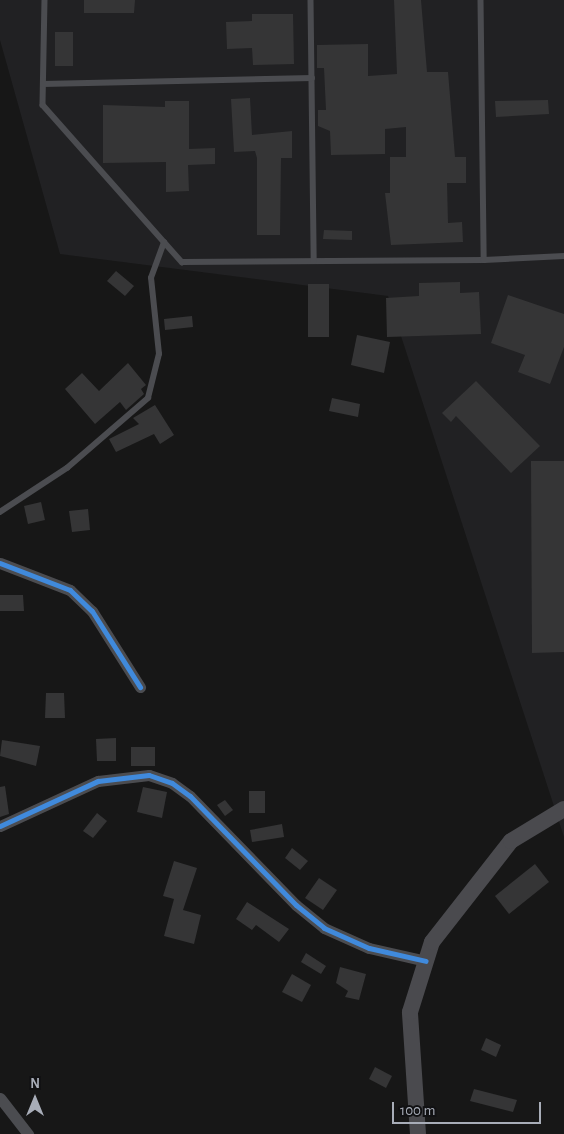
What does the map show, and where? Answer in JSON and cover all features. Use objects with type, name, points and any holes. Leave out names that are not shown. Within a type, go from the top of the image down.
[{"type":"street","points":[[0,563],[70,590],[92,611],[140,687]]},
{"type":"street","points":[[0,826],[98,781],[149,775],[172,783],[190,796],[296,905],[324,928],[369,948],[426,961]]},
{"type":"street","points":[[418,1134],[410,1012],[432,942],[511,841],[564,809]]},
{"type":"street","points":[[0,1098],[28,1134]]},
{"type":"lane","points":[[45,0],[42,105],[182,262],[484,260],[564,256]]},
{"type":"lane","points":[[311,0],[314,261]]},
{"type":"lane","points":[[481,0],[484,260]]},
{"type":"lane","points":[[43,84],[312,78]]},
{"type":"lane","points":[[0,512],[66,468],[148,398],[158,354],[151,278],[164,242]]},
{"type":"shaded area","points":[[0,0],[564,0],[564,837],[388,296],[60,254],[0,40]]},
{"type":"building","points":[[84,0],[135,0],[134,13],[84,13]]},
{"type":"building","points":[[394,0],[421,0],[427,72],[448,72],[455,157],[466,157],[466,183],[447,183],[448,223],[462,222],[463,242],[391,245],[385,193],[390,193],[390,157],[406,157],[406,127],[385,129],[385,154],[331,155],[330,131],[318,126],[318,110],[326,110],[324,68],[317,68],[317,45],[368,44],[368,76],[397,74]]},
{"type":"building","points":[[252,14],[293,14],[294,64],[253,65],[252,48],[227,49],[226,22],[252,21]]},
{"type":"building","points":[[55,32],[73,32],[73,66],[55,66]]},
{"type":"building","points":[[250,98],[252,135],[292,131],[292,158],[281,158],[280,235],[257,235],[257,158],[255,151],[234,152],[231,99]]},
{"type":"building","points":[[548,100],[549,114],[496,117],[495,101]]},
{"type":"building","points":[[165,101],[189,101],[189,149],[215,148],[215,164],[188,165],[189,191],[166,192],[166,162],[103,163],[103,105],[165,107]]},
{"type":"building","points":[[324,230],[352,231],[352,240],[323,239]]},
{"type":"building","points":[[116,271],[134,286],[125,296],[107,281]]},
{"type":"building","points":[[460,282],[460,293],[479,292],[481,334],[387,337],[386,298],[419,296],[419,283]]},
{"type":"building","points":[[308,284],[329,284],[329,337],[308,337]]},
{"type":"building","points":[[508,295],[564,314],[564,347],[550,384],[518,372],[525,355],[491,343]]},
{"type":"building","points":[[192,316],[193,327],[165,330],[164,319]]},
{"type":"building","points":[[357,335],[390,342],[384,373],[351,365]]},
{"type":"building","points":[[128,363],[146,385],[141,389],[144,394],[126,410],[120,402],[95,424],[65,389],[82,373],[99,391]]},
{"type":"building","points":[[476,381],[540,446],[511,473],[456,416],[451,422],[442,413]]},
{"type":"building","points":[[332,398],[360,404],[358,417],[329,411]]},
{"type":"building","points":[[155,405],[174,435],[160,444],[154,434],[116,452],[109,439],[139,424],[133,418]]},
{"type":"building","points":[[531,461],[564,461],[564,652],[532,653]]},
{"type":"building","points":[[41,502],[45,520],[28,524],[24,506]]},
{"type":"building","points":[[88,509],[90,530],[72,532],[69,511]]},
{"type":"building","points":[[0,595],[23,595],[24,611],[0,611]]},
{"type":"building","points":[[46,693],[64,693],[65,718],[45,718]]},
{"type":"building","points":[[116,738],[116,761],[97,761],[96,739]]},
{"type":"building","points":[[2,740],[40,746],[36,766],[0,756]]},
{"type":"building","points":[[131,747],[155,747],[155,766],[131,766]]},
{"type":"building","points":[[5,786],[9,814],[0,817],[0,787]]},
{"type":"building","points":[[143,787],[167,792],[162,818],[137,812]]},
{"type":"building","points":[[249,791],[265,791],[265,813],[249,813]]},
{"type":"building","points":[[225,800],[233,810],[225,816],[217,805]]},
{"type":"building","points":[[97,813],[107,821],[93,838],[83,831]]},
{"type":"building","points":[[282,824],[284,837],[252,842],[250,830]]},
{"type":"building","points":[[292,848],[308,861],[300,870],[285,858]]},
{"type":"building","points":[[174,861],[197,868],[183,910],[201,915],[194,944],[164,936],[174,899],[163,896]]},
{"type":"building","points":[[535,864],[549,882],[509,914],[495,896]]},
{"type":"building","points":[[319,878],[337,890],[323,910],[305,898]]},
{"type":"building","points":[[247,902],[289,929],[279,942],[256,925],[252,930],[236,919]]},
{"type":"building","points":[[306,953],[326,966],[321,974],[301,962]]},
{"type":"building","points":[[340,967],[366,974],[359,1000],[345,997],[348,991],[336,983]]},
{"type":"building","points":[[292,974],[311,985],[302,1002],[282,992]]},
{"type":"building","points":[[486,1038],[501,1045],[496,1057],[481,1050]]},
{"type":"building","points":[[375,1067],[392,1076],[386,1088],[369,1079]]},
{"type":"building","points":[[474,1089],[517,1100],[513,1112],[470,1101]]},
{"type":"cycle path","points":[[0,563],[70,590],[92,611],[140,687]]},
{"type":"cycle path","points":[[0,826],[98,781],[149,775],[172,783],[190,796],[296,905],[324,928],[369,948],[426,961]]}]
